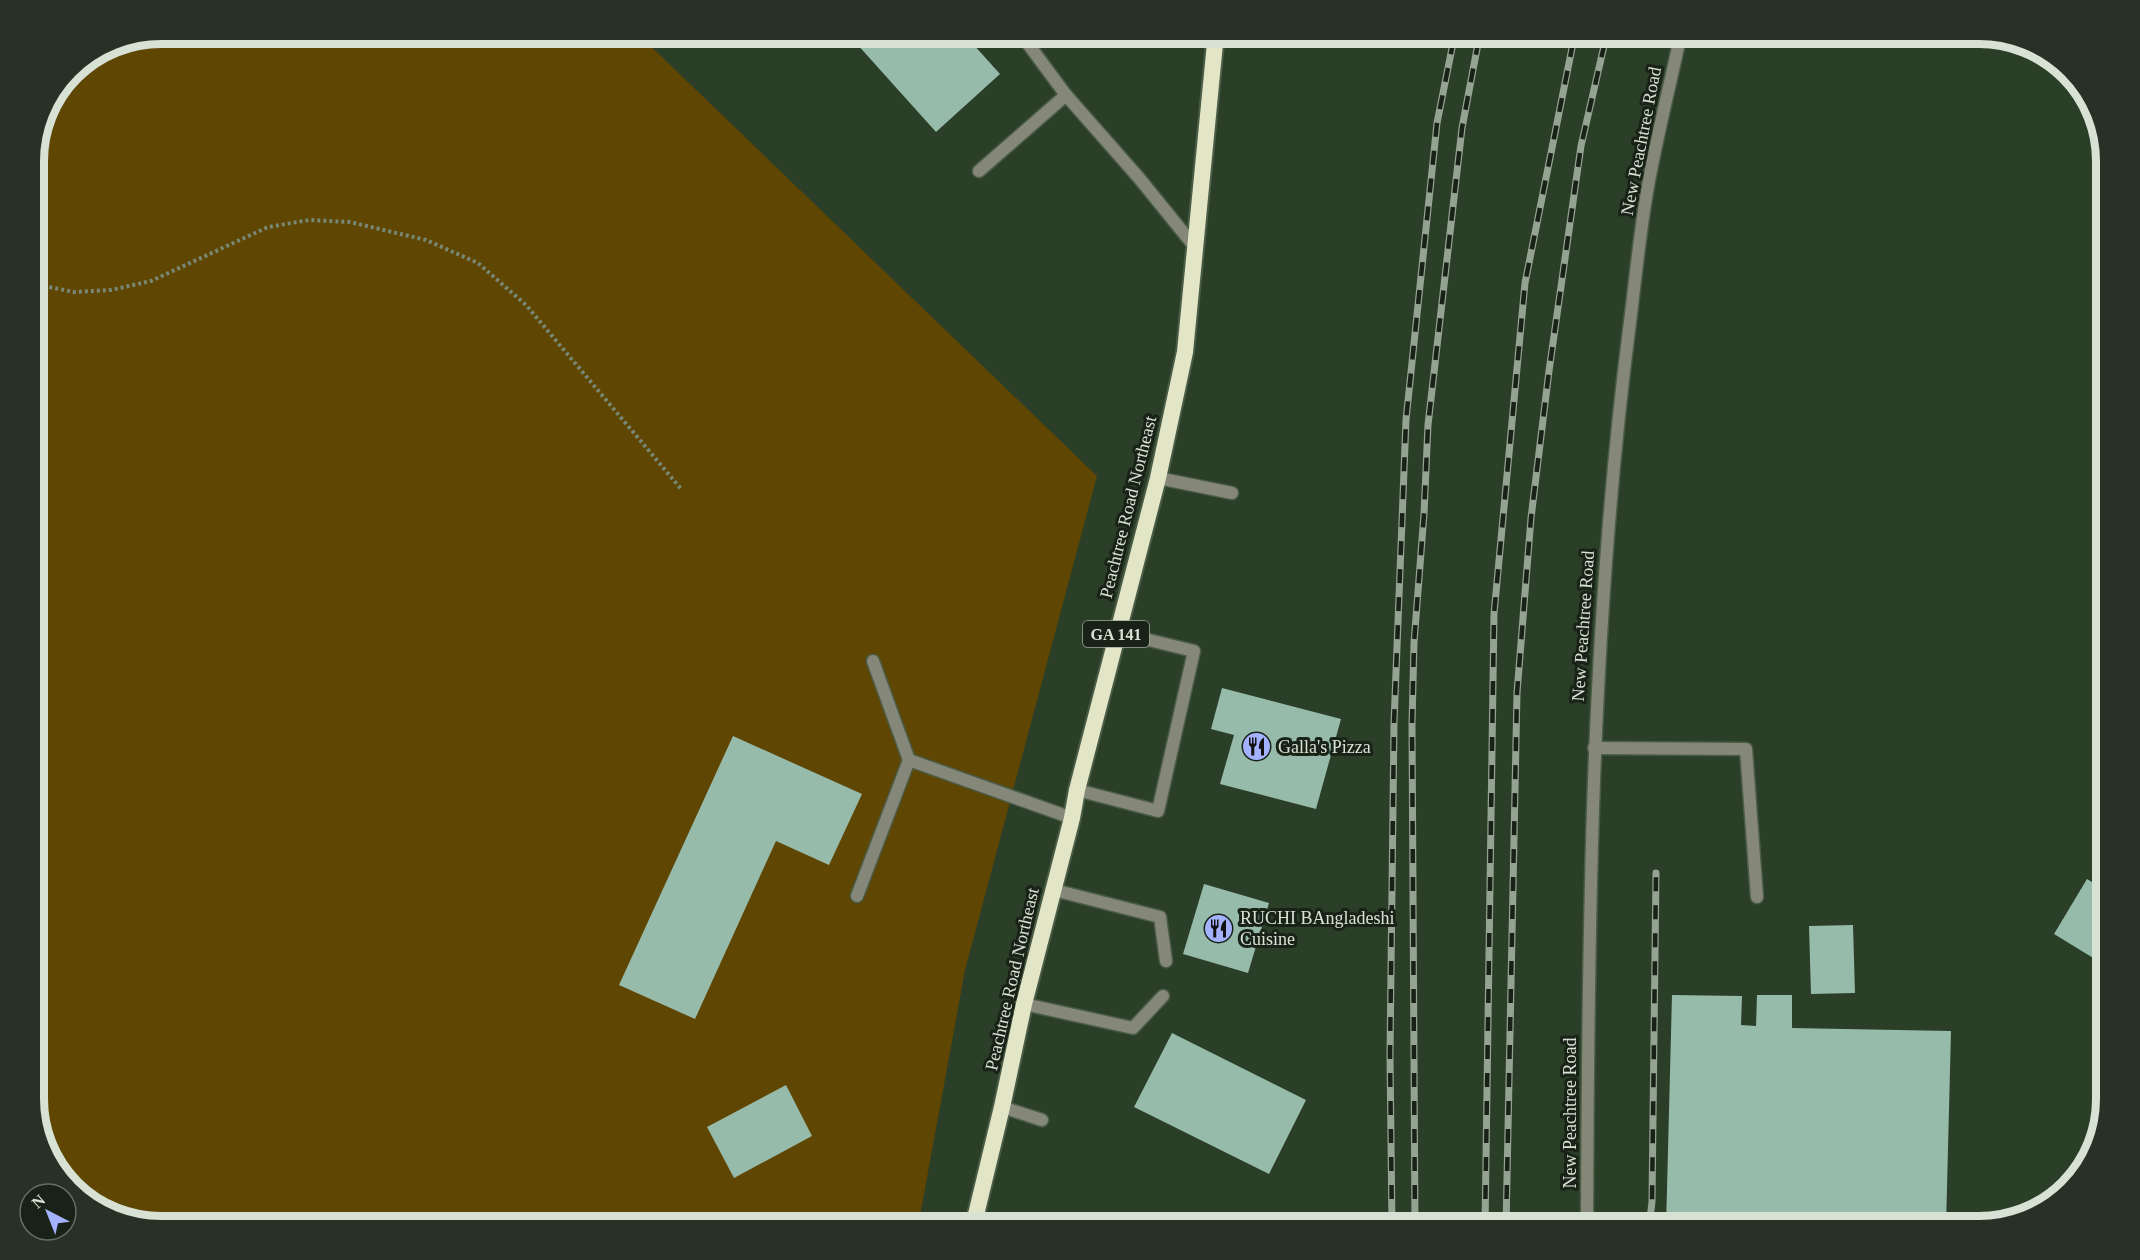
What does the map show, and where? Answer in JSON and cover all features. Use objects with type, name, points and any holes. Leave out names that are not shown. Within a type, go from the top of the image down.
[{"type":"highway","name":"Peachtree Road Northeast","points":[[976,1216],[1024,1004],[1116,632],[1158,478],[1185,352],[1215,44]]},
{"type":"street","points":[[1028,44],[1066,95],[1139,178],[1195,247]]},
{"type":"street","name":"New Peachtree Road","points":[[1587,1216],[1587,1046],[1594,748],[1602,594],[1617,420],[1647,192],[1679,44]]},
{"type":"street","points":[[979,171],[1066,95]]},
{"type":"street","points":[[1158,478],[1233,493]]},
{"type":"street","points":[[1077,790],[1158,812],[1194,651],[1116,632]]},
{"type":"street","points":[[857,896],[909,760],[873,661]]},
{"type":"street","points":[[1594,748],[1746,749],[1757,897]]},
{"type":"street","points":[[909,760],[1071,818]]},
{"type":"street","points":[[1054,890],[1160,917],[1166,961]]},
{"type":"street","points":[[1024,1004],[1133,1028],[1162,996]]},
{"type":"street","points":[[1002,1107],[1042,1120]]},
{"type":"path","points":[[44,286],[74,292],[111,290],[151,281],[268,227],[309,220],[350,222],[426,240],[478,263],[526,305],[682,490]]},
{"type":"shaded area","points":[[153,44],[648,44],[1097,476],[965,970],[920,1216],[145,1215],[130,1213],[102,1201],[78,1182],[59,1158],[47,1130],[44,1107],[44,153],[47,130],[59,102],[83,73],[102,59],[130,47]]},
{"type":"building","points":[[857,44],[973,44],[1000,74],[936,132]]},
{"type":"building","points":[[1222,688],[1341,719],[1316,809],[1220,784],[1234,735],[1211,729]]},
{"type":"building","points":[[733,736],[862,794],[829,865],[776,841],[695,1019],[619,985]]},
{"type":"building","points":[[2087,879],[2096,884],[2096,960],[2054,934]]},
{"type":"building","points":[[1204,884],[1269,903],[1248,973],[1183,954]]},
{"type":"building","points":[[1853,925],[1855,993],[1811,994],[1809,926]]},
{"type":"building","points":[[1672,995],[1742,996],[1741,1025],[1756,1026],[1757,995],[1792,995],[1792,1028],[1951,1031],[1946,1216],[1666,1216]]},
{"type":"building","points":[[1172,1033],[1306,1100],[1269,1174],[1134,1107]]},
{"type":"building","points":[[786,1085],[812,1136],[734,1178],[707,1127]]},
{"type":"railway","points":[[1392,1216],[1390,1055],[1394,723],[1406,420],[1437,123],[1453,44]]},
{"type":"railway","points":[[1415,1216],[1412,724],[1414,643],[1428,425],[1462,128],[1478,44]]},
{"type":"railway","points":[[1485,1216],[1494,614],[1525,283],[1573,44]]},
{"type":"railway","points":[[1506,1216],[1517,693],[1531,518],[1581,146],[1604,44]]},
{"type":"railway","points":[[1650,1216],[1656,873]]},
{"type":"place","name":"Galla's Pizza","points":[[1257,747]]},
{"type":"place","name":"RUCHI BAngladeshi Cuisine","points":[[1219,928]]}]
